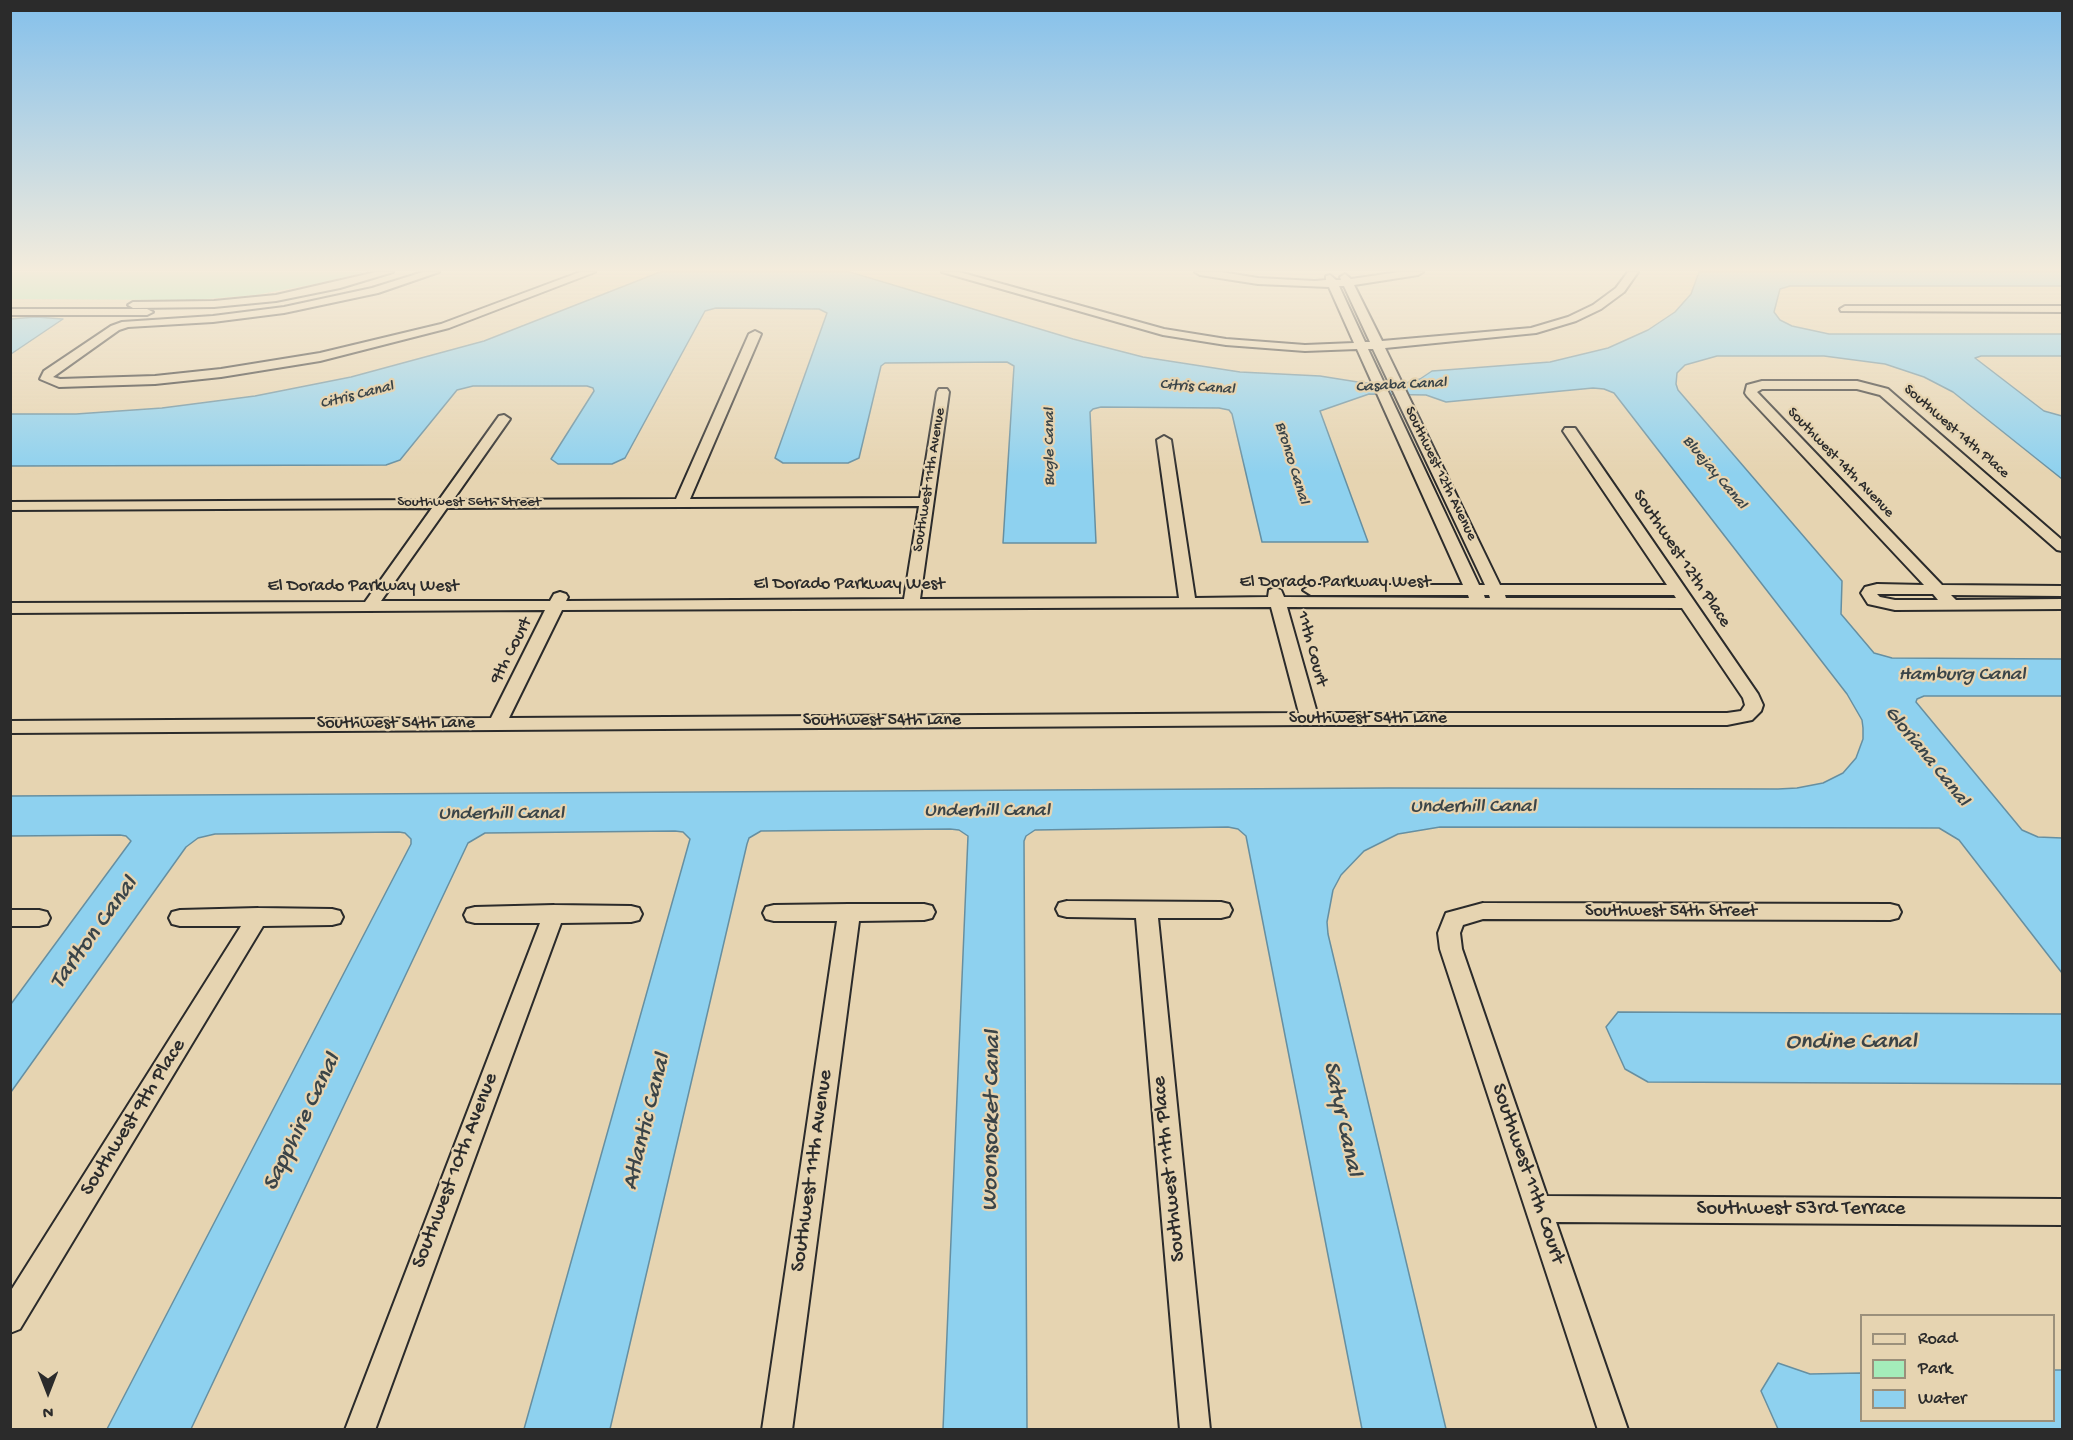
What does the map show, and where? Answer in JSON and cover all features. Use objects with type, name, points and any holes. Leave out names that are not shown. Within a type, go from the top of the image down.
[{"type":"street","points":[[99,339],[48,374],[46,379],[51,382],[67,383],[155,380],[220,373],[320,357],[392,339]]},
{"type":"street","points":[[681,503],[753,339]]},
{"type":"street","points":[[1215,339],[1278,346],[1363,346],[1452,339]]},
{"type":"street","name":"Southwest 12th Avenue","points":[[1360,339],[1477,597]]},
{"type":"street","name":"Southwest 12th Avenue","points":[[1376,339],[1498,597]]},
{"type":"street","name":"Southwest 14th Avenue","points":[[1810,385],[1762,385],[1749,391],[1950,604]]},
{"type":"street","name":"Southwest 14th Place","points":[[1810,385],[1857,385],[1884,392],[2062,548]]},
{"type":"street","name":"Southwest 11th Avenue","points":[[912,598],[943,392]]},
{"type":"street","points":[[373,601],[504,419]]},
{"type":"street","name":"Southwest 12th Place","points":[[1570,431],[1752,698],[1754,705],[1752,711]]},
{"type":"street","points":[[1164,440],[1187,597]]},
{"type":"street","name":"Southwest 56th Street","points":[[10,506],[927,502]]},
{"type":"street","points":[[2062,591],[1877,589],[1869,593],[1874,601],[1887,605],[2062,604]]},
{"type":"street","name":"El Dorado Parkway West","points":[[10,598],[373,601],[1276,596],[1683,597]]},
{"type":"street","name":"11th Court","points":[[1276,596],[1310,718]]},
{"type":"street","name":"9th Court","points":[[497,724],[559,600]]},
{"type":"street","name":"El Dorado Parkway West","points":[[10,608],[373,601]]},
{"type":"street","name":"Southwest 54th Lane","points":[[10,727],[1310,718],[1726,719],[1746,716],[1752,711]]},
{"type":"street","points":[[1067,909],[1221,910]]},
{"type":"street","name":"Southwest 11th Place","points":[[1146,909],[1195,1430]]},
{"type":"street","name":"Southwest 54th Street","points":[[1454,919],[1483,911],[1890,912]]},
{"type":"street","name":"Southwest 11th Avenue","points":[[777,1430],[849,912]]},
{"type":"street","points":[[774,913],[924,912]]},
{"type":"street","name":"Southwest 10th Avenue","points":[[360,1430],[554,914]]},
{"type":"street","points":[[475,915],[631,914]]},
{"type":"street","name":"Southwest 9th Place","points":[[10,1319],[258,916]]},
{"type":"street","points":[[180,918],[332,917]]},
{"type":"street","points":[[10,918],[39,918]]},
{"type":"street","name":"Southwest 11th Court","points":[[1454,919],[1449,933],[1451,949],[1613,1430]]},
{"type":"street","name":"Southwest 53rd Terrace","points":[[1539,1209],[2062,1212]]},
{"type":"water","points":[[11,339],[33,339],[11,354]]},
{"type":"water","name":"Citris Canal","points":[[690,339],[625,458],[612,464],[558,464],[551,459],[594,391],[593,388],[587,386],[473,386],[457,390],[400,460],[386,465],[11,466],[11,414],[76,414],[162,408],[255,396],[351,377],[484,341]]},
{"type":"water","points":[[818,339],[1074,339],[1143,357],[1240,372],[1320,376],[1364,383],[1406,383],[1420,379],[1432,371],[1550,362],[1608,348],[1628,339],[2062,339],[2062,356],[1981,356],[1975,358],[2044,411],[2062,416],[2062,479],[1953,392],[1924,377],[1885,364],[1824,356],[1717,356],[1685,365],[1677,373],[1676,384],[1678,390],[1842,581],[1841,614],[1874,653],[1892,658],[2062,659],[2062,696],[1924,696],[1916,702],[2022,830],[2038,837],[2062,838],[2062,973],[1959,840],[1939,828],[1440,827],[1398,834],[1364,851],[1341,875],[1333,890],[1327,922],[1328,934],[1446,1429],[1362,1429],[1246,836],[1238,829],[1228,827],[1035,830],[1026,836],[1024,841],[1027,1429],[943,1429],[968,836],[959,830],[950,829],[761,831],[749,838],[747,844],[610,1429],[524,1429],[690,839],[683,832],[675,831],[485,833],[468,843],[191,1429],[107,1429],[411,844],[411,839],[405,833],[399,832],[215,834],[198,838],[186,847],[11,1092],[11,1004],[131,841],[126,836],[120,835],[11,836],[11,796],[1389,788],[1778,789],[1823,783],[1843,773],[1856,758],[1863,739],[1862,720],[1847,694],[1614,393],[1604,389],[1593,388],[1446,402],[1426,395],[1369,394],[1320,411],[1368,542],[1262,542],[1232,414],[1229,410],[1101,407],[1090,412],[1096,543],[1003,543],[1014,366],[1007,362],[885,363],[881,366],[859,458],[848,463],[783,463],[775,458]]},
{"type":"water","name":"Ondine Canal","points":[[1618,1012],[2062,1014],[2062,1084],[1648,1082],[1625,1069],[1606,1027]]},
{"type":"water","points":[[1778,1363],[1810,1374],[1860,1373],[1860,1422],[2055,1422],[2055,1370],[2062,1370],[2062,1429],[1778,1429],[1761,1391]]},
{"type":"water label","name":"Casaba Canal","points":[[1401,386]]},
{"type":"water label","name":"Bugle Canal","points":[[1051,447]]},
{"type":"water label","name":"Bronco Canal","points":[[1291,463]]},
{"type":"water label","name":"Bluejay Canal","points":[[1714,473]]},
{"type":"water label","name":"Hamburg Canal","points":[[1962,676]]},
{"type":"water label","name":"Gloriana Canal","points":[[1926,757]]},
{"type":"water label","name":"Underhill Canal","points":[[1473,808]]},
{"type":"water label","name":"Underhill Canal","points":[[987,812]]},
{"type":"water label","name":"Underhill Canal","points":[[501,815]]},
{"type":"water label","name":"Tarlton Canal","points":[[95,934]]},
{"type":"water label","name":"Satyr Canal","points":[[1341,1119]]},
{"type":"water label","name":"Woonsocket Canal","points":[[993,1121]]},
{"type":"water label","name":"Atlantic Canal","points":[[648,1122]]},
{"type":"water label","name":"Sapphire Canal","points":[[303,1123]]}]
